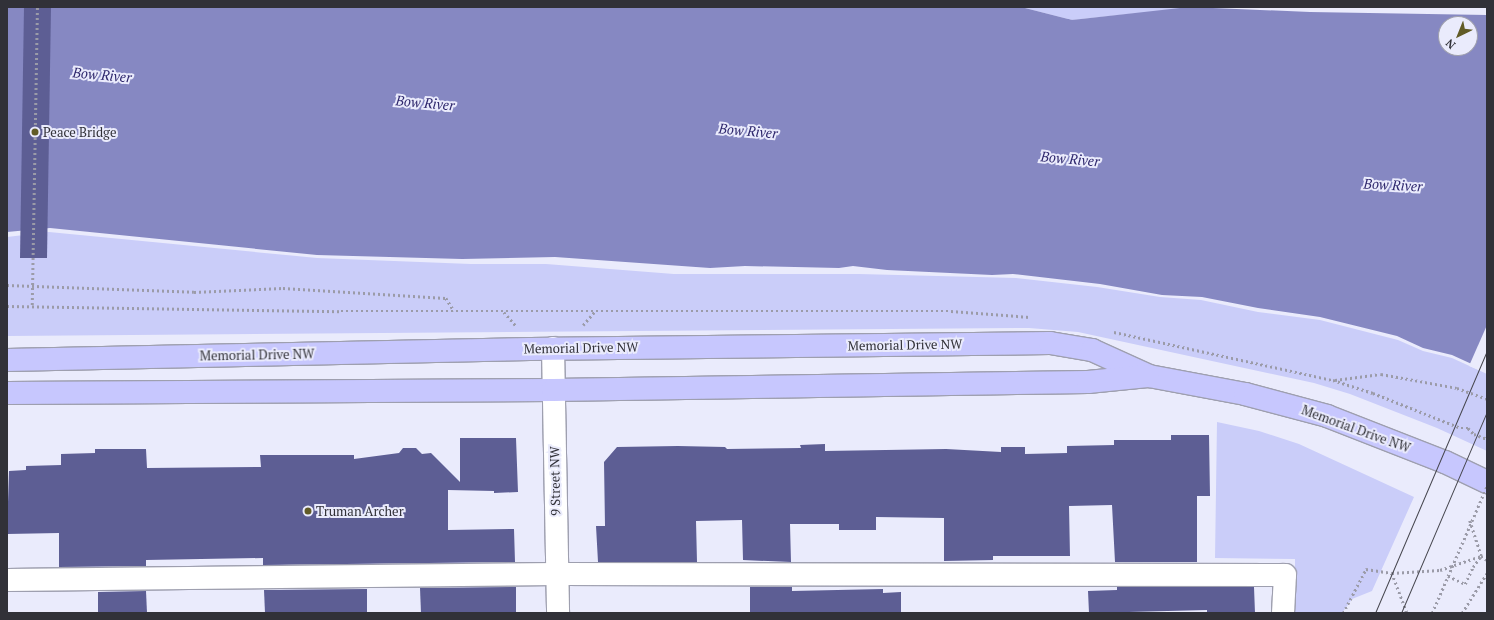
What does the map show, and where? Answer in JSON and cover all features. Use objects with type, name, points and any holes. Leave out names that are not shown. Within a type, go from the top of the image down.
[{"type":"main road","name":"Memorial Drive NW","points":[[7,360],[553,348],[1050,343],[1092,350],[1149,376],[1245,394],[1327,416],[1445,462],[1487,482]]},
{"type":"main road","name":"Memorial Drive NW","points":[[7,394],[553,390],[1088,382],[1149,376]]},
{"type":"street","name":"9 Street NW","points":[[553,348],[558,613]]},
{"type":"street","points":[[7,580],[557,574],[1285,575],[1283,613]]},
{"type":"path","points":[[7,306],[32,305],[34,258],[37,7]]},
{"type":"path","points":[[7,285],[194,292],[283,288],[446,298],[454,311]]},
{"type":"path","points":[[1333,380],[1381,374],[1457,388],[1487,399]]},
{"type":"path","points":[[1432,613],[1487,486]]},
{"type":"path","points":[[1469,520],[1481,556],[1487,560]]},
{"type":"path","points":[[1448,576],[1465,584],[1473,567],[1481,556]]},
{"type":"path","points":[[1343,613],[1366,568],[1392,573],[1440,570],[1481,556]]},
{"type":"path","points":[[1392,573],[1407,613]]},
{"type":"path","points":[[1462,613],[1487,573]]},
{"type":"shaded area","points":[[1021,7],[1234,7],[1129,14],[1072,20]]},
{"type":"shaded area","points":[[49,232],[317,258],[471,264],[546,264],[674,274],[859,274],[1016,278],[1097,287],[1160,297],[1201,300],[1258,312],[1320,320],[1398,340],[1423,351],[1452,358],[1487,374],[1487,451],[1437,428],[1350,394],[1314,383],[1078,332],[1029,328],[7,336],[7,237]]},
{"type":"shaded area","points":[[1217,422],[1259,431],[1299,444],[1414,497],[1372,591],[1352,599],[1342,613],[1295,613],[1295,559],[1215,558]]},
{"type":"water","name":"Bow River","points":[[7,7],[1021,7],[1072,20],[1189,7],[1310,12],[1487,15],[1487,371],[1452,355],[1423,348],[1397,336],[1320,317],[1258,308],[1202,297],[1162,295],[1100,284],[1013,274],[992,275],[887,270],[853,266],[839,268],[745,266],[710,268],[555,257],[462,259],[317,255],[50,228],[7,232]]},
{"type":"pier","points":[[1487,325],[1487,373],[1469,366]]},
{"type":"building","name":"Peace Bridge","points":[[24,7],[51,7],[47,258],[20,258]]},
{"type":"building","points":[[1171,435],[1209,435],[1210,496],[1197,496],[1197,562],[1115,562],[1112,505],[1069,506],[1070,556],[993,556],[993,560],[944,561],[944,518],[876,517],[876,530],[839,530],[839,524],[790,524],[791,562],[743,560],[742,520],[696,521],[697,562],[598,562],[596,526],[605,526],[604,462],[617,447],[678,446],[725,447],[727,449],[801,448],[800,445],[825,444],[825,451],[946,449],[1001,452],[1001,447],[1025,447],[1025,454],[1067,453],[1067,446],[1114,445],[1114,440],[1171,440]]},
{"type":"building","points":[[460,438],[516,438],[518,492],[494,493],[494,491],[448,490],[448,530],[514,529],[515,562],[263,565],[263,558],[146,560],[146,566],[59,567],[59,533],[7,534],[9,471],[26,470],[26,466],[61,465],[61,454],[95,453],[95,449],[146,449],[147,468],[261,467],[260,455],[354,455],[354,459],[399,453],[403,448],[416,448],[422,454],[431,453],[460,482]]},
{"type":"building","points":[[516,587],[516,613],[421,613],[420,588]]},
{"type":"building","points":[[750,587],[792,587],[792,591],[883,589],[883,593],[901,592],[901,613],[750,613]]},
{"type":"building","points":[[1117,587],[1254,587],[1255,613],[1212,613],[1207,612],[1207,610],[1089,613],[1088,591],[1117,590]]},
{"type":"building","points":[[367,589],[367,613],[265,613],[264,590]]},
{"type":"building","points":[[146,591],[147,613],[98,613],[98,592]]},
{"type":"tram line","points":[[1375,613],[1487,350]]},
{"type":"tram line","points":[[1401,613],[1487,411]]},
{"type":"place","name":"Peace Bridge","points":[[35,132]]},
{"type":"place","name":"Truman Archer","points":[[308,511]]}]
